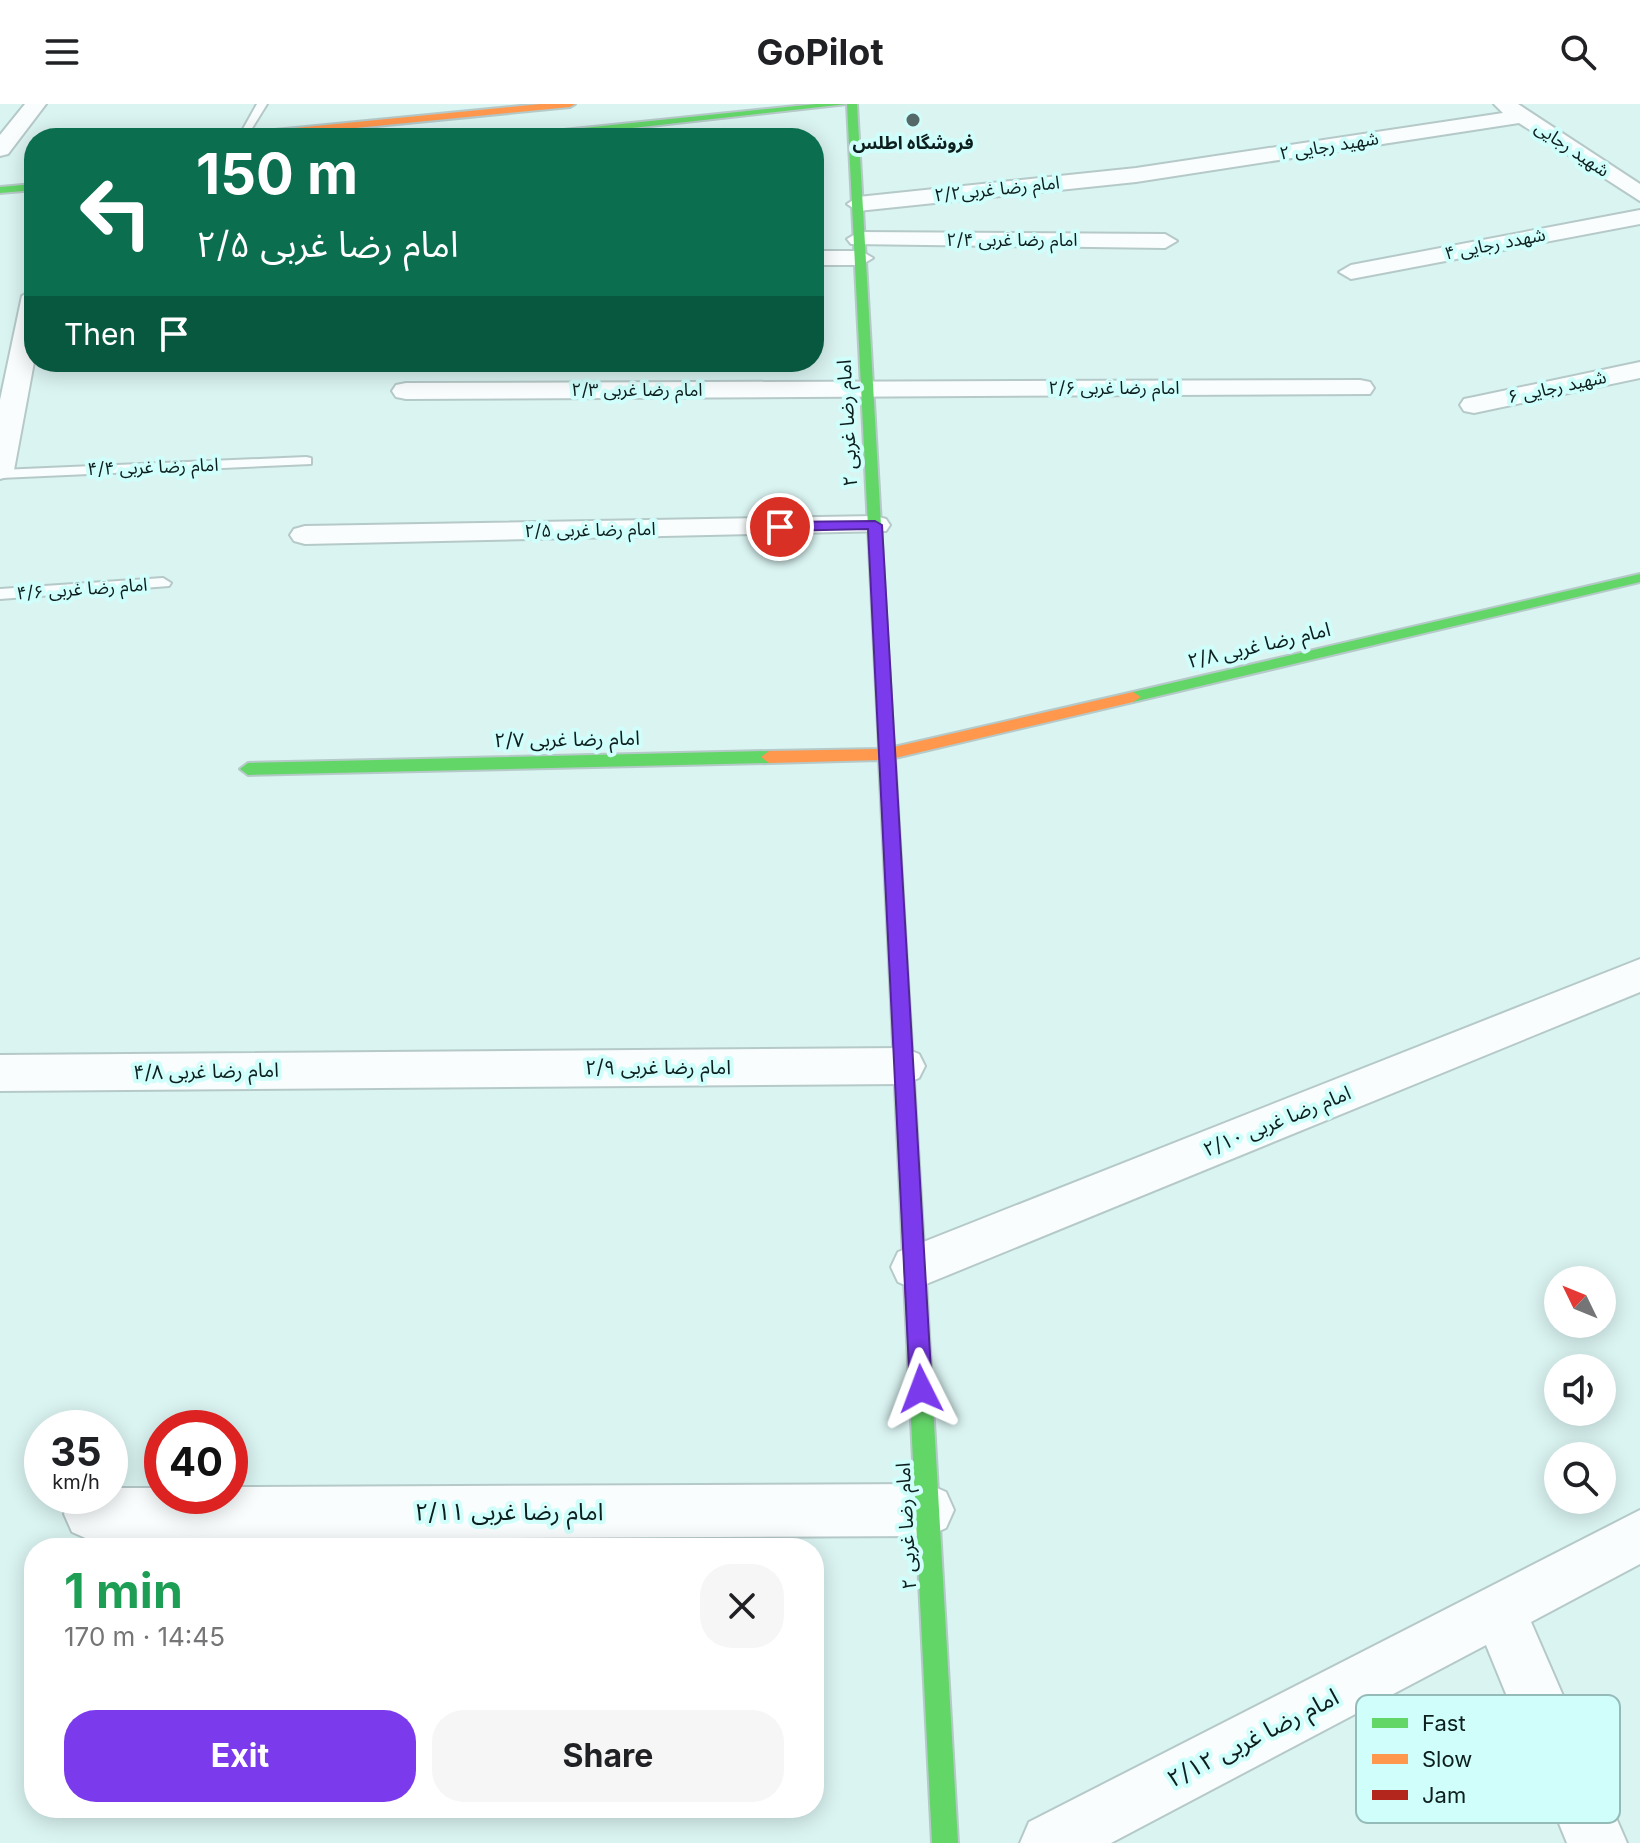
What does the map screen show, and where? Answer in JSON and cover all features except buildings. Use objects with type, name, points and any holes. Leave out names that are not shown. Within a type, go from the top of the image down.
[{"type":"street","points":[[0,149],[36,104]]},
{"type":"street","points":[[324,128],[570,104]]},
{"type":"street","points":[[608,128],[843,104]]},
{"type":"street","name":"امام رضا غربی ۲","points":[[852,104],[945,1843]]},
{"type":"street","name":"شهید رجایی ۲","points":[[1136,175],[1514,110]]},
{"type":"street","name":"شهید رجایی","points":[[1514,110],[1640,194]]},
{"type":"street","points":[[0,160],[23,158]]},
{"type":"street","name":"امام رضا غربی۲/۲","points":[[858,204],[1136,175]]},
{"type":"street","points":[[0,190],[24,188]]},
{"type":"street","name":"شهدد رجایی ۴","points":[[1351,272],[1640,217]]},
{"type":"street","name":"امام رضا غربی ۲/۴","points":[[824,256],[860,249],[1165,241]]},
{"type":"street","points":[[0,472],[24,335]]},
{"type":"street","name":"شهید رجایی ۶","points":[[1474,405],[1640,370]]},
{"type":"street","name":"امام رضا غربی ۲/۶","points":[[867,388],[1360,388]]},
{"type":"street","name":"امام رضا غربی ۲/۳","points":[[406,391],[867,388]]},
{"type":"street","name":"امام رضا غربی ۲/۵","points":[[305,535],[875,525]]},
{"type":"street","name":"امام رضا غربی ۲/۸","points":[[887,754],[1640,578]]},
{"type":"street","name":"امام رضا غربی ۲/۷","points":[[248,769],[887,754]]},
{"type":"street","name":"امام رضا غربی ۲/۱۰","points":[[914,1267],[1640,975]]},
{"type":"street","name":"امام رضا غربی ۲/۹","points":[[412,1068],[904,1066]]},
{"type":"street","name":"امام رضا غربی ۴/۸","points":[[0,1073],[412,1068]]},
{"type":"street","name":"امام رضا غربی ۲/۱۱","points":[[128,1514],[928,1510]]},
{"type":"street","name":"امام رضا غربی ۲/۱۲","points":[[1050,1843],[1640,1536]]},
{"type":"street","points":[[1499,1610],[1535,1695]]},
{"type":"street","points":[[1589,1823],[1597,1843]]},
{"type":"lane","points":[[240,128],[262,104]]},
{"type":"lane","name":"امام رضا غربی ۴/۴","points":[[0,472],[306,461]]},
{"type":"lane","name":"امام رضا غربی ۴/۶","points":[[0,594],[163,583]]},
{"type":"traffic: fast","points":[[612,128],[843,104]]},
{"type":"traffic: fast","points":[[852,104],[881,648]]},
{"type":"traffic: fast","points":[[0,190],[24,188]]},
{"type":"traffic: fast","points":[[1133,697],[1640,578]]},
{"type":"traffic: fast","points":[[248,769],[769,757]]},
{"type":"traffic: fast","points":[[916,1299],[945,1843]]},
{"type":"traffic: slow","points":[[325,128],[570,104]]},
{"type":"traffic: slow","points":[[881,648],[899,980]]},
{"type":"traffic: slow","points":[[769,757],[887,754],[1133,697]]},
{"type":"traffic: jam","points":[[899,980],[916,1299]]},
{"type":"place","name":"فروشگاه اطلس","points":[[913,120]]},
{"type":"route","points":[[780,527],[875,525],[921,1389]]}]
